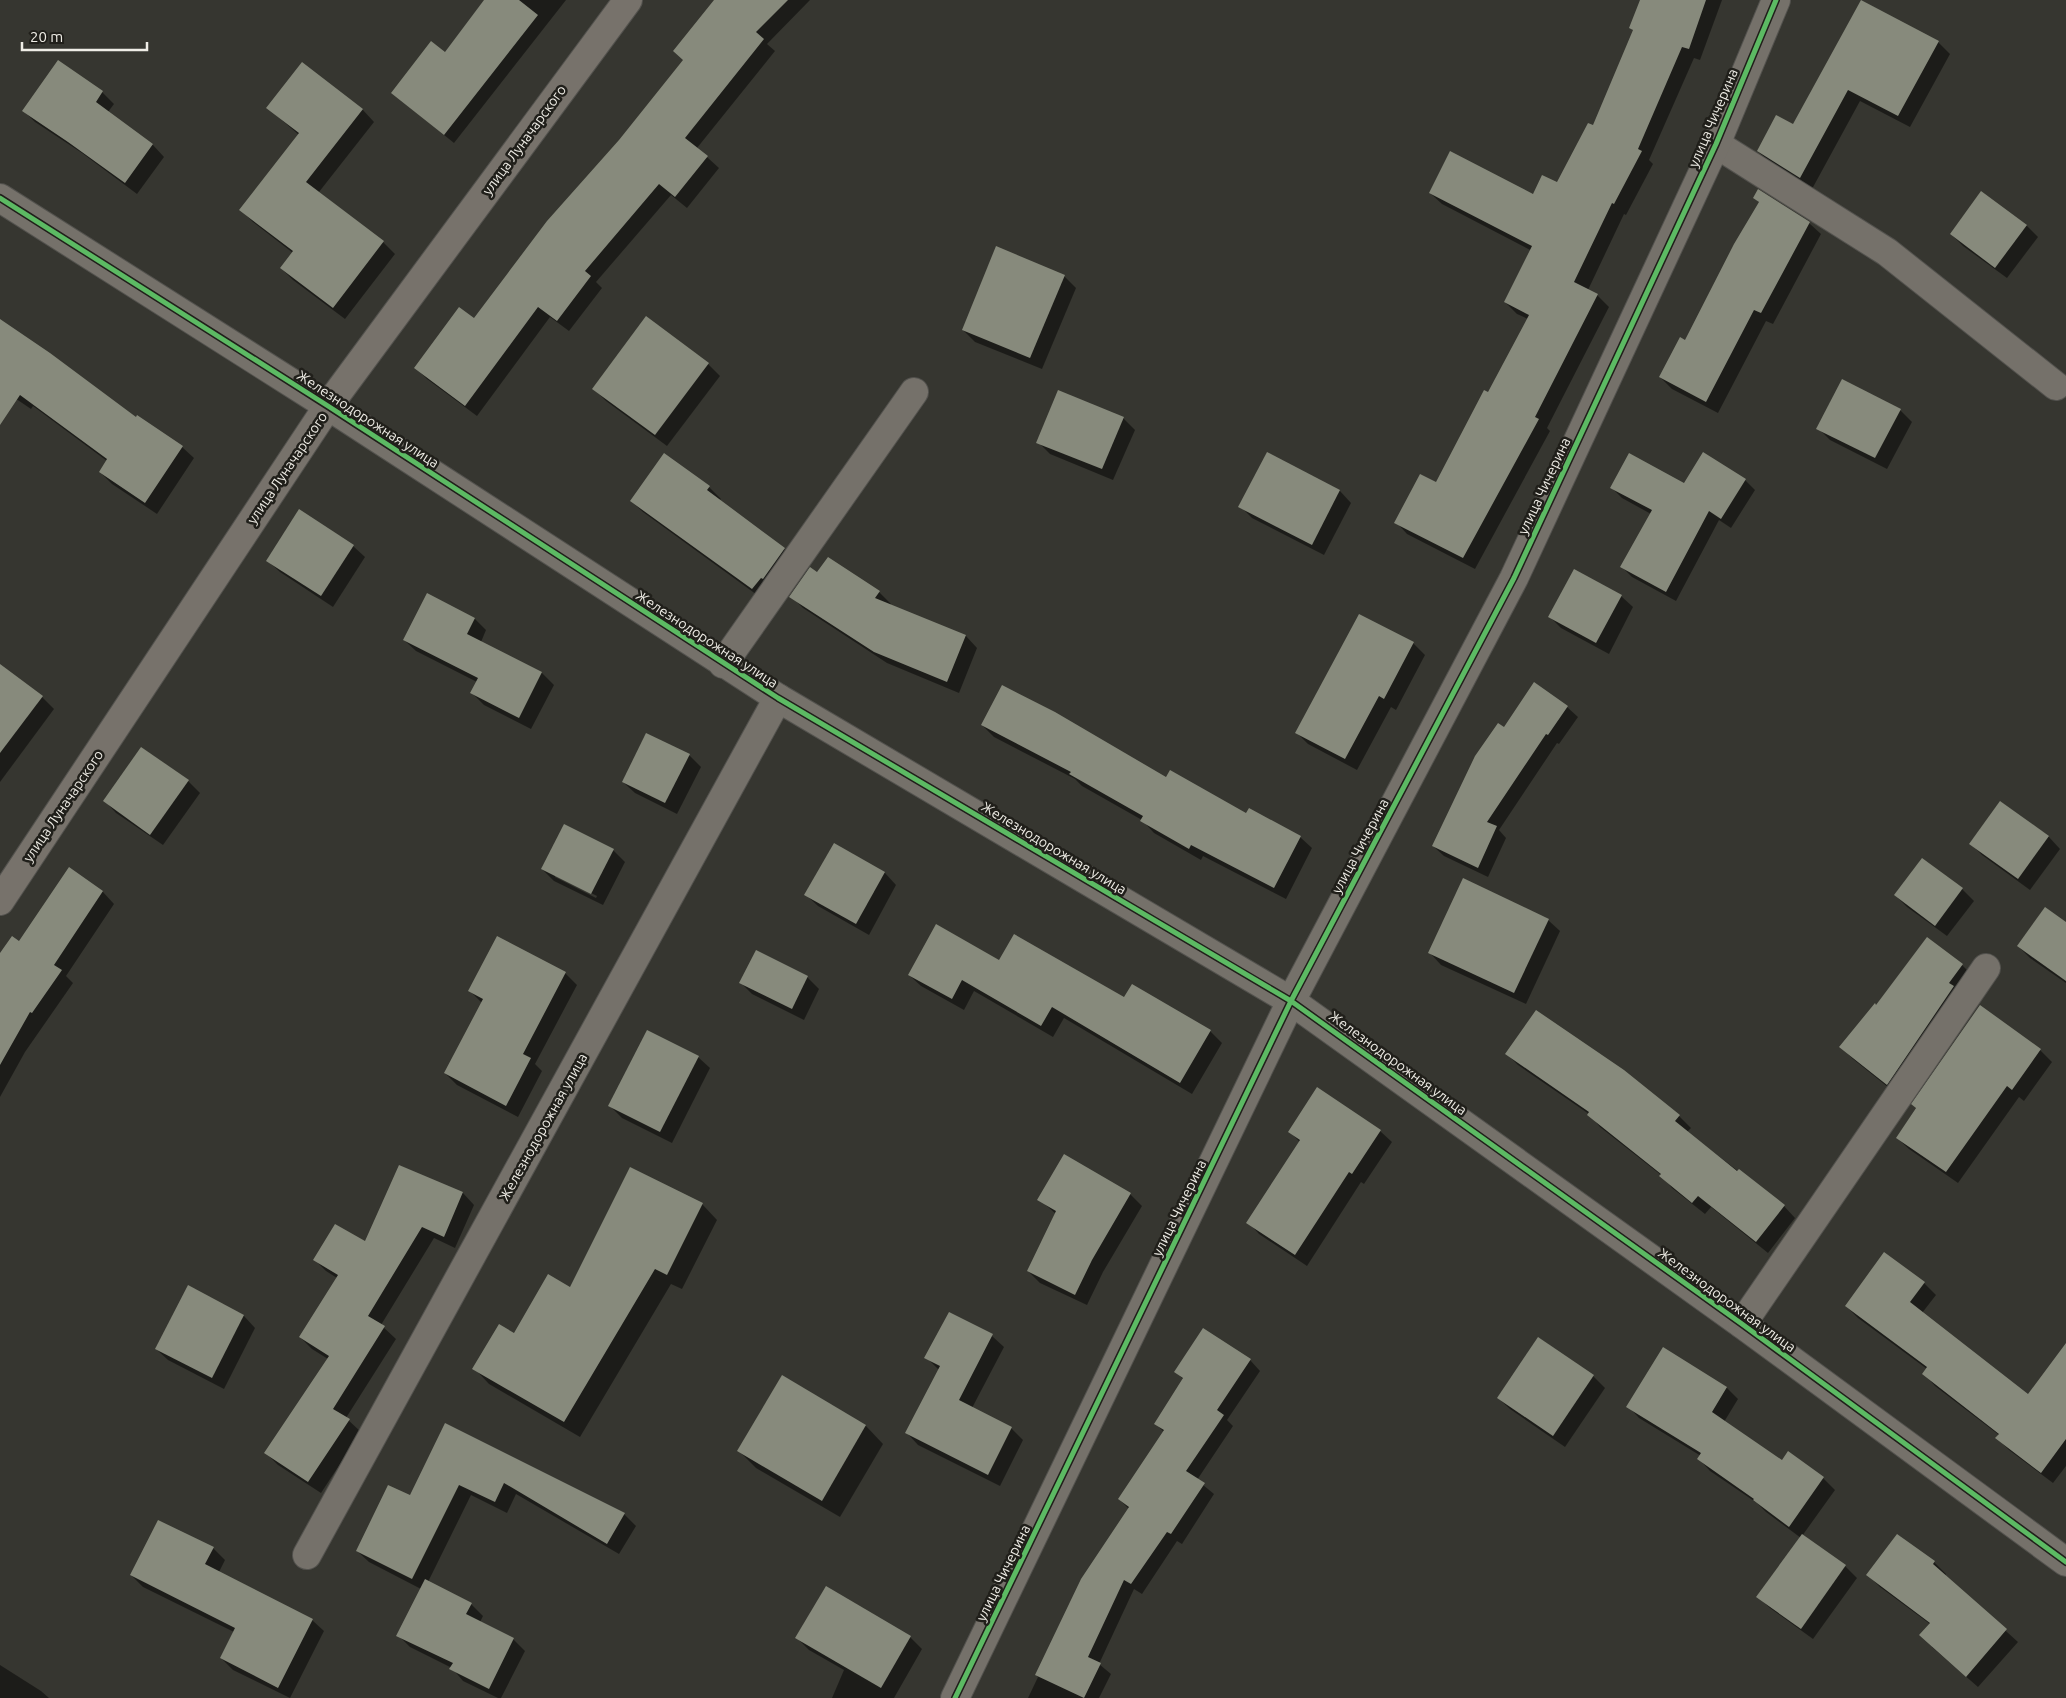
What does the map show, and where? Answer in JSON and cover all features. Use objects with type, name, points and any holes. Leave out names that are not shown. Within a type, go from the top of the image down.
[{"type":"main road","name":"улица Луначарского","points":[[0,901],[328,406],[628,0]]},
{"type":"street","name":"улица Чичерина","points":[[955,1698],[1291,1000],[1514,578],[1716,144],[1776,0]]},
{"type":"street","name":"улица Чичерина","points":[[1716,144],[1887,252],[2056,386]]},
{"type":"street","name":"Железнодорожная улица","points":[[0,198],[328,406],[723,664],[1291,1000],[1742,1324],[2066,1562]]},
{"type":"street","name":"Железнодорожная улица","points":[[723,664],[914,392]]},
{"type":"street","name":"Железнодорожная улица","points":[[307,1555],[778,698]]},
{"type":"street","name":"Железнодорожная улица","points":[[1742,1324],[1986,968]]},
{"type":"building","points":[[484,0],[519,0],[538,15],[444,135],[391,93],[431,41],[445,52]]},
{"type":"building","points":[[714,0],[788,0],[756,32],[764,39],[685,138],[708,156],[675,197],[659,184],[585,271],[591,276],[557,321],[538,307],[465,406],[414,368],[459,307],[474,318],[547,221],[619,140],[683,60],[673,51]]},
{"type":"building","points":[[1640,0],[1706,0],[1689,49],[1682,47],[1638,149],[1642,151],[1614,204],[1612,203],[1574,282],[1598,294],[1535,417],[1539,419],[1463,558],[1394,523],[1420,474],[1436,482],[1484,390],[1488,392],[1529,315],[1504,302],[1532,246],[1429,193],[1450,151],[1533,194],[1542,175],[1557,182],[1588,123],[1593,125],[1633,30],[1629,28]]},
{"type":"building","points":[[1861,0],[1939,41],[1898,116],[1848,90],[1800,178],[1757,151],[1776,115],[1793,124]]},
{"type":"building","points":[[58,60],[103,91],[96,102],[153,144],[125,183],[22,111]]},
{"type":"building","points":[[302,62],[363,109],[306,182],[384,241],[333,308],[280,268],[293,251],[239,210],[299,133],[266,108]]},
{"type":"building","points":[[1758,189],[1810,222],[1761,313],[1754,310],[1706,402],[1659,377],[1680,337],[1685,340],[1734,244],[1759,202],[1753,198]]},
{"type":"building","points":[[1981,191],[2027,225],[1995,268],[1950,234]]},
{"type":"building","points":[[996,246],[1065,275],[1030,358],[962,330]]},
{"type":"building","points":[[646,316],[709,363],[655,435],[592,389]]},
{"type":"building","points":[[0,319],[50,353],[136,417],[137,415],[183,446],[145,503],[99,472],[107,459],[20,395],[0,425]]},
{"type":"building","points":[[1842,379],[1901,409],[1875,458],[1816,429]]},
{"type":"building","points":[[1058,390],[1124,417],[1102,469],[1036,443]]},
{"type":"building","points":[[1267,452],[1340,490],[1312,545],[1238,507]]},
{"type":"building","points":[[1703,452],[1746,479],[1721,519],[1709,511],[1666,592],[1620,567],[1652,510],[1610,488],[1629,453],[1684,483]]},
{"type":"building","points":[[664,453],[710,486],[707,490],[785,548],[763,579],[761,578],[752,589],[630,501]]},
{"type":"building","points":[[299,509],[354,545],[321,596],[266,561]]},
{"type":"building","points":[[828,557],[880,591],[875,598],[966,635],[947,682],[874,652],[789,597],[810,567],[817,572]]},
{"type":"building","points":[[1574,569],[1622,595],[1596,643],[1548,617]]},
{"type":"building","points":[[427,593],[475,618],[467,634],[542,672],[519,718],[470,693],[478,678],[403,640]]},
{"type":"building","points":[[1359,614],[1414,642],[1384,699],[1379,696],[1345,759],[1295,733]]},
{"type":"building","points":[[0,664],[43,696],[0,753]]},
{"type":"building","points":[[1534,682],[1568,706],[1548,735],[1546,734],[1487,822],[1497,826],[1478,868],[1432,846],[1475,756],[1498,723],[1504,727]]},
{"type":"building","points":[[1002,685],[1055,712],[1166,777],[1170,770],[1246,813],[1249,808],[1301,836],[1274,888],[1191,845],[1189,849],[1140,821],[1143,816],[1069,774],[1071,772],[981,725]]},
{"type":"building","points":[[646,733],[690,754],[665,803],[622,782]]},
{"type":"building","points":[[141,747],[189,780],[150,835],[103,801]]},
{"type":"building","points":[[2000,801],[2049,836],[2018,879],[1969,844]]},
{"type":"building","points":[[564,824],[614,849],[591,894],[541,869]]},
{"type":"building","points":[[834,843],[885,872],[856,924],[804,895]]},
{"type":"building","points":[[1922,858],[1963,888],[1935,926],[1894,895]]},
{"type":"building","points":[[69,867],[103,891],[54,965],[62,970],[32,1013],[30,1012],[0,1065],[0,953],[12,936],[19,941]]},
{"type":"building","points":[[1463,878],[1549,919],[1514,993],[1428,953]]},
{"type":"building","points":[[2045,907],[2066,922],[2066,981],[2017,946]]},
{"type":"building","points":[[936,924],[999,960],[1014,934],[1124,997],[1132,984],[1211,1030],[1180,1083],[1052,1007],[1041,1026],[962,980],[952,999],[908,975]]},
{"type":"building","points":[[497,936],[566,972],[523,1054],[531,1058],[506,1106],[444,1073],[483,999],[468,991]]},
{"type":"building","points":[[1927,937],[1963,964],[1949,983],[1954,986],[1887,1085],[1839,1047],[1875,1003],[1876,1005]]},
{"type":"building","points":[[756,950],[808,976],[792,1009],[739,983]]},
{"type":"building","points":[[1980,1005],[2041,1049],[2012,1090],[2007,1086],[1946,1172],[1896,1138],[1916,1108],[1911,1104]]},
{"type":"building","points":[[1536,1010],[1624,1070],[1680,1115],[1675,1121],[1737,1171],[1739,1169],[1785,1205],[1756,1242],[1698,1196],[1692,1203],[1659,1176],[1661,1174],[1587,1115],[1589,1112],[1505,1054]]},
{"type":"building","points":[[647,1030],[699,1056],[660,1132],[608,1106]]},
{"type":"building","points":[[1317,1087],[1381,1130],[1352,1174],[1349,1172],[1295,1255],[1246,1223],[1300,1140],[1288,1132]]},
{"type":"building","points":[[1064,1154],[1131,1193],[1092,1260],[1075,1295],[1027,1271],[1056,1211],[1037,1200]]},
{"type":"building","points":[[399,1165],[463,1192],[444,1237],[422,1227],[368,1316],[385,1326],[333,1409],[350,1419],[308,1482],[264,1453],[329,1356],[299,1337],[338,1275],[313,1260],[335,1224],[365,1241]]},
{"type":"building","points":[[630,1167],[703,1203],[667,1275],[655,1269],[564,1422],[472,1369],[499,1324],[514,1333],[548,1274],[570,1287]]},
{"type":"building","points":[[1884,1252],[1925,1282],[1910,1302],[2028,1394],[2066,1343],[2066,1439],[2041,1473],[1995,1438],[1999,1434],[1922,1374],[1927,1367],[1845,1306]]},
{"type":"building","points":[[188,1285],[244,1315],[212,1378],[155,1349]]},
{"type":"building","points":[[949,1312],[993,1334],[959,1400],[1012,1427],[988,1475],[905,1433],[940,1366],[924,1358]]},
{"type":"building","points":[[1203,1328],[1251,1359],[1217,1410],[1224,1415],[1186,1471],[1205,1483],[1171,1534],[1167,1532],[1131,1584],[1124,1580],[1088,1657],[1101,1663],[1084,1698],[1035,1675],[1081,1579],[1129,1507],[1118,1499],[1164,1430],[1154,1424],[1183,1378],[1174,1372]]},
{"type":"building","points":[[1538,1337],[1594,1375],[1553,1436],[1497,1398]]},
{"type":"building","points":[[1663,1347],[1727,1387],[1712,1412],[1782,1460],[1788,1451],[1824,1477],[1789,1527],[1754,1499],[1697,1459],[1701,1453],[1626,1407]]},
{"type":"building","points":[[782,1375],[866,1425],[822,1501],[737,1451]]},
{"type":"building","points":[[445,1423],[625,1513],[607,1544],[504,1483],[495,1502],[459,1485],[412,1579],[356,1551],[388,1485],[410,1495]]},
{"type":"building","points":[[158,1520],[214,1547],[205,1564],[313,1619],[278,1688],[220,1658],[235,1628],[130,1575]]},
{"type":"building","points":[[1802,1534],[1846,1565],[1801,1629],[1756,1597]]},
{"type":"building","points":[[1897,1534],[1935,1561],[1933,1564],[2007,1629],[1966,1677],[1919,1635],[1930,1623],[1866,1575]]},
{"type":"building","points":[[425,1579],[472,1603],[466,1614],[514,1638],[489,1689],[449,1669],[453,1663],[396,1636]]},
{"type":"building","points":[[826,1586],[911,1636],[881,1688],[795,1638]]},
{"type":"cycle path","points":[[955,1698],[1291,1001],[1514,578],[1716,144],[1776,0]]},
{"type":"cycle path","points":[[0,198],[328,406],[778,698],[1291,1001],[1742,1324],[2066,1562]]}]
